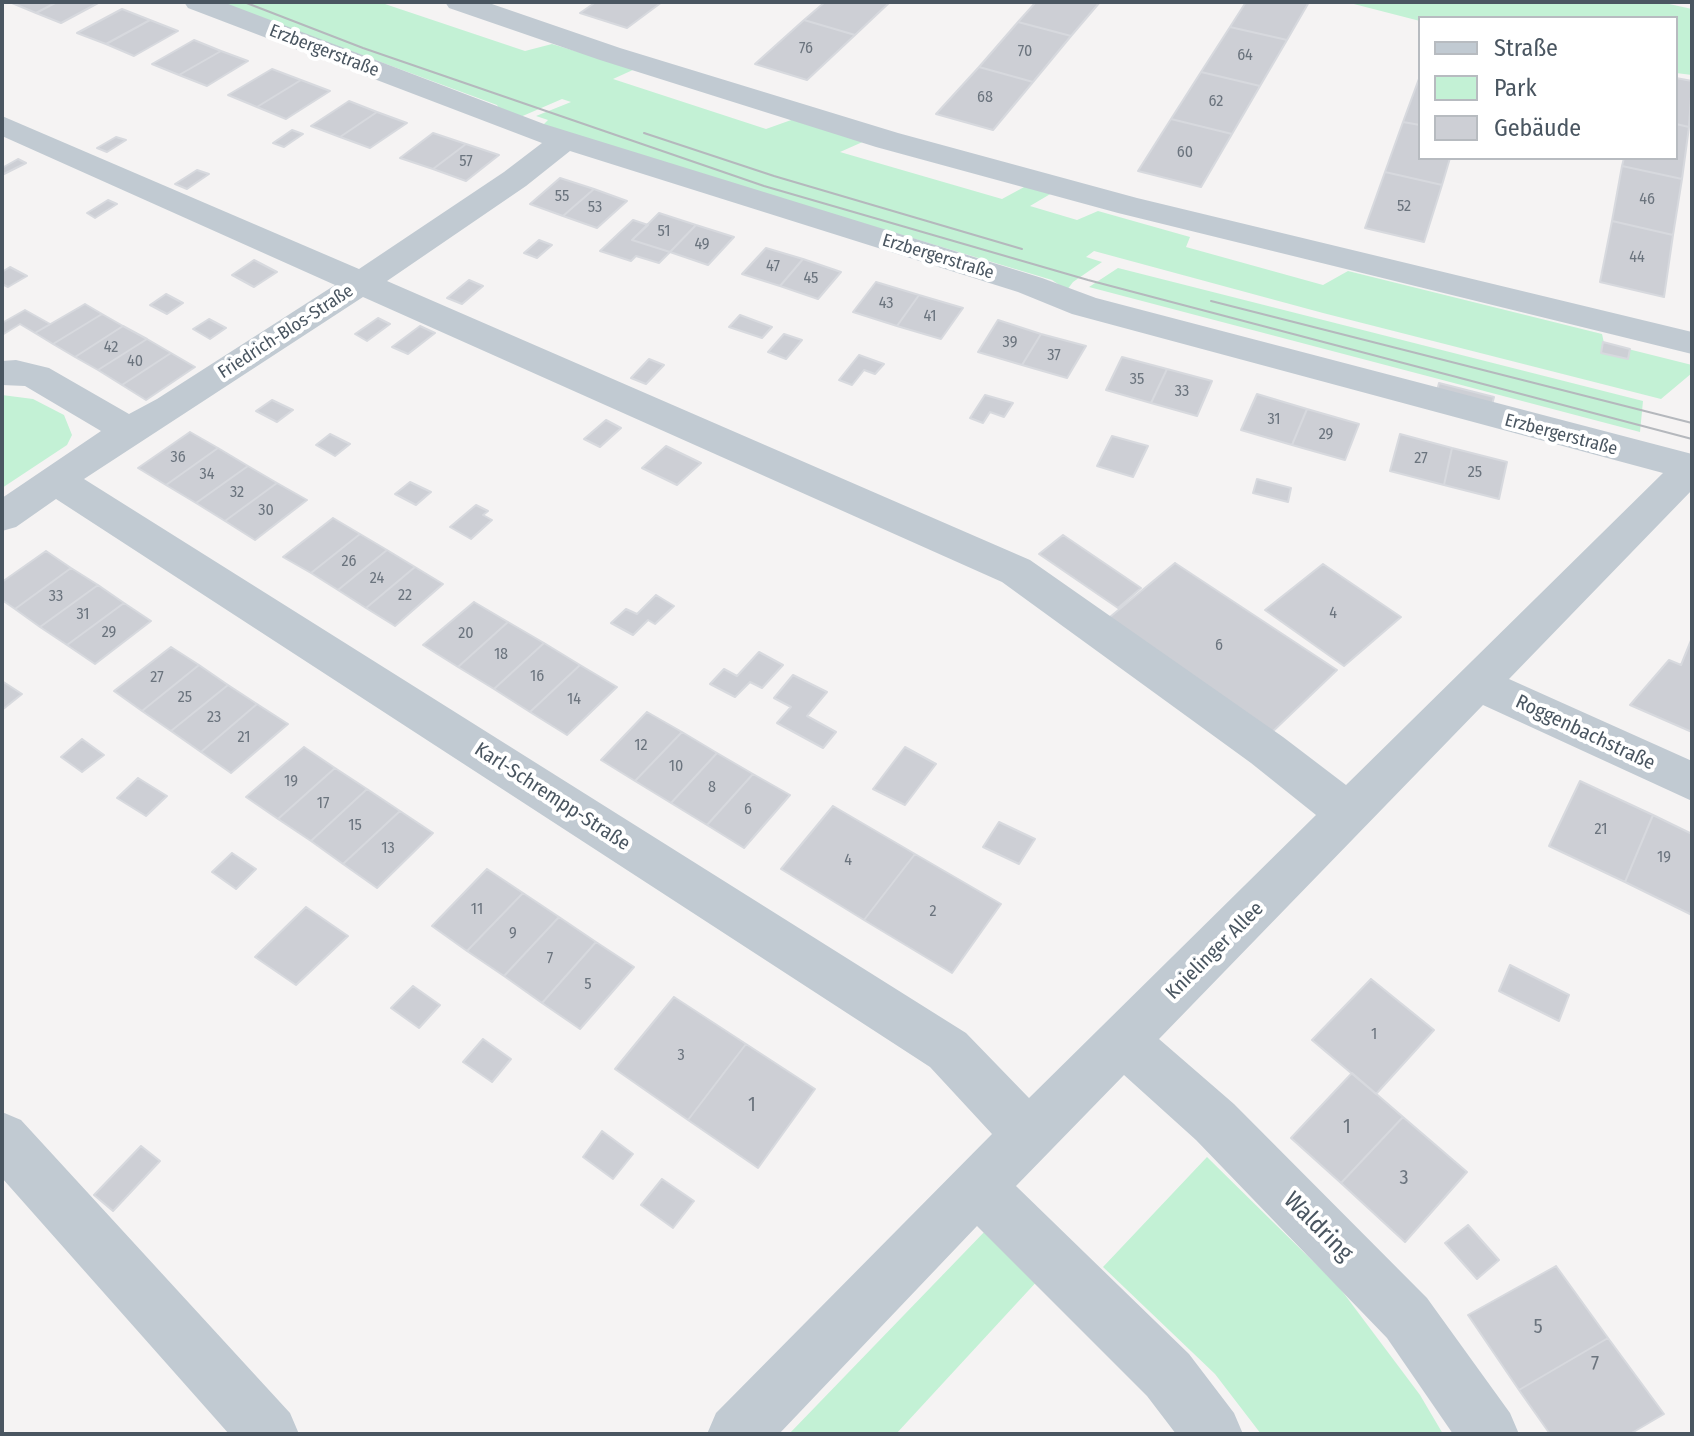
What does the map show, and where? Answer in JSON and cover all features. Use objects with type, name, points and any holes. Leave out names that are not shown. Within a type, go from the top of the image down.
[{"type":"street","name":"Erzbergerstraße","points":[[198,2],[496,117],[1030,285],[1084,306],[1692,468]]},
{"type":"street","points":[[459,2],[610,54],[887,140],[1129,206],[1692,343]]},
{"type":"street","points":[[2,125],[1016,571],[1267,750],[1350,815]]},
{"type":"street","name":"Friedrich-Blos-Straße","points":[[2,517],[128,430],[170,408],[361,283],[515,179],[565,140]]},
{"type":"street","points":[[2,373],[36,376],[128,430]]},
{"type":"street","name":"Knielinger Allee","points":[[737,1434],[977,1187],[1692,468]]},
{"type":"street","name":"Karl-Schrempp-Straße","points":[[56,480],[948,1050],[1029,1136]]},
{"type":"street","name":"Roggenbachstraße","points":[[1477,683],[1692,782]]},
{"type":"street","name":"Waldring","points":[[1124,1042],[1215,1122],[1407,1318],[1489,1434]]},
{"type":"street","points":[[2,1138],[269,1434]]},
{"type":"street","points":[[977,1187],[1168,1375],[1213,1434]]},
{"type":"green space","points":[[218,2],[379,2],[525,51],[552,44],[635,69],[613,79],[766,129],[794,119],[867,140],[840,152],[1002,199],[1026,186],[1052,193],[1030,206],[1077,220],[1098,211],[1190,237],[1186,247],[1323,285],[1348,271],[1602,334],[1604,343],[1692,365],[1692,373],[1661,399],[1094,251],[1086,257],[1102,262],[1073,282],[1067,290],[1052,280],[541,127],[548,120],[536,116],[571,102],[562,99],[518,118],[502,114],[497,105]]},
{"type":"green space","points":[[1346,2],[1660,2],[1692,9],[1692,75],[1678,73],[1678,16],[1418,16],[1418,20]]},
{"type":"green space","points":[[1118,268],[1643,401],[1640,432],[1089,287]]},
{"type":"green space","points":[[2,395],[33,399],[64,415],[72,435],[67,445],[2,488]]},
{"type":"green space","points":[[1207,1157],[1339,1287],[1420,1395],[1443,1434],[1261,1434],[1215,1374],[1103,1267]]},
{"type":"green space","points":[[989,1227],[1040,1278],[896,1434],[789,1434]]},
{"type":"building","points":[[14,2],[57,2],[36,13]]},
{"type":"building","points":[[57,2],[100,2],[61,23],[36,13]]},
{"type":"building","points":[[596,2],[662,2],[627,28],[580,13]]},
{"type":"building","points":[[825,2],[890,2],[855,35],[804,20]]},
{"type":"building","points":[[1036,2],[1100,2],[1071,36],[1018,22]]},
{"type":"building","points":[[1246,2],[1309,2],[1287,40],[1230,27]]},
{"type":"building","points":[[122,9],[150,20],[106,44],[77,33]]},
{"type":"building","points":[[150,20],[178,31],[134,56],[106,44]]},
{"type":"building","points":[[804,20],[855,35],[807,80],[755,64]]},
{"type":"building","points":[[1018,22],[1071,36],[1033,82],[979,67]]},
{"type":"building","points":[[1230,27],[1287,40],[1260,86],[1201,72]]},
{"type":"building","points":[[194,40],[221,51],[179,75],[152,64]]},
{"type":"building","points":[[221,51],[248,61],[207,86],[179,75]]},
{"type":"building","points":[[979,67],[1033,82],[993,130],[936,114]]},
{"type":"building","points":[[272,69],[301,80],[257,107],[228,95]]},
{"type":"building","points":[[1201,72],[1260,86],[1232,134],[1171,119]]},
{"type":"building","points":[[1678,78],[1692,81],[1689,127],[1678,124]]},
{"type":"building","points":[[301,80],[330,91],[286,119],[257,107]]},
{"type":"building","points":[[1418,81],[1418,125],[1403,122]]},
{"type":"building","points":[[349,101],[377,112],[340,137],[311,126]]},
{"type":"building","points":[[377,112],[407,123],[370,148],[340,137]]},
{"type":"building","points":[[1171,119],[1232,134],[1201,187],[1138,171]]},
{"type":"building","points":[[1403,122],[1418,125],[1418,160],[1449,160],[1442,185],[1385,172]]},
{"type":"building","points":[[1678,124],[1689,127],[1682,179],[1622,166],[1624,160],[1678,160]]},
{"type":"building","points":[[292,130],[303,134],[284,147],[273,143]]},
{"type":"building","points":[[433,133],[466,144],[433,169],[400,158]]},
{"type":"building","points":[[116,137],[126,140],[107,152],[97,148]]},
{"type":"building","points":[[466,144],[499,155],[466,181],[433,169]]},
{"type":"building","points":[[18,159],[26,163],[2,175],[2,168]]},
{"type":"building","points":[[1622,166],[1682,179],[1673,235],[1612,221]]},
{"type":"building","points":[[197,170],[209,174],[187,189],[175,184]]},
{"type":"building","points":[[1385,172],[1442,185],[1424,242],[1365,228]]},
{"type":"building","points":[[560,178],[594,189],[563,216],[530,204]]},
{"type":"building","points":[[594,189],[627,201],[597,228],[563,216]]},
{"type":"building","points":[[108,200],[117,204],[95,218],[87,213]]},
{"type":"building","points":[[659,213],[696,225],[670,252],[632,240]]},
{"type":"building","points":[[633,220],[648,225],[632,240],[670,252],[659,263],[636,256],[631,261],[600,251]]},
{"type":"building","points":[[1612,221],[1673,235],[1664,297],[1600,282]]},
{"type":"building","points":[[696,225],[734,237],[708,265],[670,252]]},
{"type":"building","points":[[539,240],[552,245],[537,258],[524,253]]},
{"type":"building","points":[[766,248],[803,259],[780,286],[742,274]]},
{"type":"building","points":[[803,259],[841,272],[818,299],[780,286]]},
{"type":"building","points":[[254,260],[277,272],[254,287],[232,275]]},
{"type":"building","points":[[10,267],[27,276],[8,287],[2,284],[2,272]]},
{"type":"building","points":[[469,280],[483,286],[462,304],[447,298]]},
{"type":"building","points":[[876,282],[919,295],[897,326],[853,312]]},
{"type":"building","points":[[166,294],[183,303],[167,314],[150,305]]},
{"type":"building","points":[[919,295],[963,308],[941,339],[897,326]]},
{"type":"building","points":[[85,304],[102,314],[53,344],[35,333]]},
{"type":"building","points":[[25,310],[50,324],[35,333],[20,324],[2,335],[2,323]]},
{"type":"building","points":[[102,314],[123,326],[75,357],[53,344]]},
{"type":"building","points":[[740,315],[772,327],[762,338],[729,327]]},
{"type":"building","points":[[378,318],[390,324],[367,341],[355,334]]},
{"type":"building","points":[[209,319],[226,328],[210,339],[193,329]]},
{"type":"building","points":[[998,320],[1041,334],[1022,365],[978,352]]},
{"type":"building","points":[[123,326],[147,339],[98,370],[75,357]]},
{"type":"building","points":[[420,326],[435,333],[408,354],[392,347]]},
{"type":"building","points":[[784,334],[802,340],[786,359],[768,352]]},
{"type":"building","points":[[1041,334],[1086,346],[1067,378],[1022,365]]},
{"type":"building","points":[[147,339],[171,353],[122,385],[98,370]]},
{"type":"building","points":[[1603,342],[1630,349],[1628,359],[1601,353]]},
{"type":"building","points":[[171,353],[195,367],[146,400],[122,385]]},
{"type":"building","points":[[859,355],[884,364],[875,374],[864,370],[852,385],[839,380]]},
{"type":"building","points":[[1122,357],[1167,369],[1151,403],[1106,390]]},
{"type":"building","points":[[649,359],[664,365],[646,384],[631,378]]},
{"type":"building","points":[[1167,369],[1212,381],[1197,416],[1151,403]]},
{"type":"building","points":[[1439,383],[1494,397],[1492,405],[1437,391]]},
{"type":"building","points":[[1257,394],[1307,409],[1292,445],[1241,430]]},
{"type":"building","points":[[985,395],[1013,403],[1004,417],[990,412],[983,423],[970,418]]},
{"type":"building","points":[[272,400],[293,410],[277,422],[256,411]]},
{"type":"building","points":[[1307,409],[1359,424],[1345,460],[1292,445]]},
{"type":"building","points":[[606,420],[621,428],[600,447],[584,439]]},
{"type":"building","points":[[190,432],[218,448],[166,485],[138,468]]},
{"type":"building","points":[[330,434],[350,444],[335,456],[316,445]]},
{"type":"building","points":[[1400,434],[1452,448],[1444,485],[1390,471]]},
{"type":"building","points":[[1112,436],[1148,446],[1133,477],[1097,466]]},
{"type":"building","points":[[666,446],[701,463],[677,485],[642,468]]},
{"type":"building","points":[[218,448],[248,466],[196,503],[166,485]]},
{"type":"building","points":[[1452,448],[1507,462],[1499,499],[1444,485]]},
{"type":"building","points":[[248,466],[277,483],[225,521],[196,503]]},
{"type":"building","points":[[1257,479],[1291,488],[1288,502],[1253,493]]},
{"type":"building","points":[[410,482],[431,492],[416,505],[395,494]]},
{"type":"building","points":[[277,483],[307,500],[255,540],[225,521]]},
{"type":"building","points":[[476,505],[488,511],[483,515],[492,520],[471,539],[450,527]]},
{"type":"building","points":[[333,518],[360,534],[311,573],[283,557]]},
{"type":"building","points":[[360,534],[387,550],[338,590],[311,573]]},
{"type":"building","points":[[1063,535],[1141,588],[1118,608],[1039,554]]},
{"type":"building","points":[[387,550],[415,567],[366,608],[338,590]]},
{"type":"building","points":[[46,551],[71,568],[15,609],[2,600],[2,582]]},
{"type":"building","points":[[1175,563],[1337,670],[1268,736],[1104,622]]},
{"type":"building","points":[[1323,564],[1401,617],[1344,666],[1265,610]]},
{"type":"building","points":[[415,567],[443,584],[395,626],[366,608]]},
{"type":"building","points":[[71,568],[98,585],[40,627],[15,609]]},
{"type":"building","points":[[98,585],[124,603],[67,645],[40,627]]},
{"type":"building","points":[[656,595],[674,606],[655,624],[648,620],[633,635],[611,623],[626,609],[637,614]]},
{"type":"building","points":[[474,602],[508,622],[458,667],[423,645]]},
{"type":"building","points":[[124,603],[151,621],[95,664],[67,645]]},
{"type":"building","points":[[508,622],[544,643],[494,689],[458,667]]},
{"type":"building","points":[[1692,638],[1692,732],[1630,705],[1669,660],[1681,665]]},
{"type":"building","points":[[544,643],[580,665],[530,712],[494,689]]},
{"type":"building","points":[[171,647],[199,665],[142,711],[114,691]]},
{"type":"building","points":[[759,652],[783,665],[762,688],[750,682],[735,697],[710,684],[724,669],[737,676]]},
{"type":"building","points":[[199,665],[228,685],[171,731],[142,711]]},
{"type":"building","points":[[580,665],[617,687],[567,735],[530,712]]},
{"type":"building","points":[[793,675],[827,692],[807,716],[836,732],[823,748],[777,723],[791,707],[774,698]]},
{"type":"building","points":[[2,681],[22,694],[2,710]]},
{"type":"building","points":[[228,685],[257,704],[201,752],[171,731]]},
{"type":"building","points":[[257,704],[288,724],[231,773],[201,752]]},
{"type":"building","points":[[647,712],[682,732],[635,781],[601,760]]},
{"type":"building","points":[[682,732],[717,753],[671,803],[635,781]]},
{"type":"building","points":[[82,739],[104,755],[82,772],[61,757]]},
{"type":"building","points":[[304,747],[335,768],[278,819],[246,797]]},
{"type":"building","points":[[905,747],[936,764],[905,805],[873,789]]},
{"type":"building","points":[[717,753],[753,774],[707,825],[671,803]]},
{"type":"building","points":[[335,768],[367,789],[311,841],[278,819]]},
{"type":"building","points":[[753,774],[790,795],[744,848],[707,825]]},
{"type":"building","points":[[138,778],[167,796],[146,816],[117,798]]},
{"type":"building","points":[[1580,781],[1653,815],[1625,882],[1549,846]]},
{"type":"building","points":[[367,789],[400,811],[343,864],[311,841]]},
{"type":"building","points":[[833,806],[915,854],[864,920],[781,869]]},
{"type":"building","points":[[400,811],[433,833],[377,888],[343,864]]},
{"type":"building","points":[[1653,815],[1692,834],[1692,915],[1625,882]]},
{"type":"building","points":[[999,822],[1035,839],[1019,864],[983,847]]},
{"type":"building","points":[[232,853],[256,869],[236,889],[212,872]]},
{"type":"building","points":[[915,854],[1001,904],[952,973],[864,920]]},
{"type":"building","points":[[487,869],[523,893],[467,951],[432,926]]},
{"type":"building","points":[[523,893],[559,917],[504,976],[467,951]]},
{"type":"building","points":[[306,907],[348,936],[296,985],[255,957]]},
{"type":"building","points":[[559,917],[596,942],[542,1003],[504,976]]},
{"type":"building","points":[[596,942],[634,967],[580,1029],[542,1003]]},
{"type":"building","points":[[1510,965],[1569,995],[1559,1021],[1499,991]]},
{"type":"building","points":[[1371,979],[1434,1030],[1376,1094],[1312,1040]]},
{"type":"building","points":[[413,986],[440,1005],[419,1028],[391,1008]]},
{"type":"building","points":[[674,997],[746,1044],[688,1120],[615,1069]]},
{"type":"building","points":[[483,1039],[511,1059],[492,1082],[463,1062]]},
{"type":"building","points":[[746,1044],[815,1089],[758,1168],[688,1120]]},
{"type":"building","points":[[1352,1073],[1403,1117],[1341,1183],[1291,1138]]},
{"type":"building","points":[[1403,1117],[1467,1172],[1405,1242],[1341,1183]]},
{"type":"building","points":[[602,1131],[633,1154],[613,1179],[583,1157]]},
{"type":"building","points":[[141,1146],[160,1161],[113,1211],[94,1195]]},
{"type":"building","points":[[662,1179],[694,1201],[673,1228],[641,1205]]},
{"type":"building","points":[[1468,1225],[1499,1260],[1477,1279],[1445,1243]]},
{"type":"building","points":[[1556,1266],[1608,1338],[1519,1390],[1468,1315]]},
{"type":"building","points":[[1608,1338],[1664,1414],[1630,1434],[1550,1434],[1519,1390]]},
{"type":"tram line","points":[[244,2],[363,48],[764,186],[1088,280],[1692,439]]},
{"type":"tram line","points":[[644,133],[774,176],[1022,249]]},
{"type":"tram line","points":[[1211,301],[1692,423]]}]
